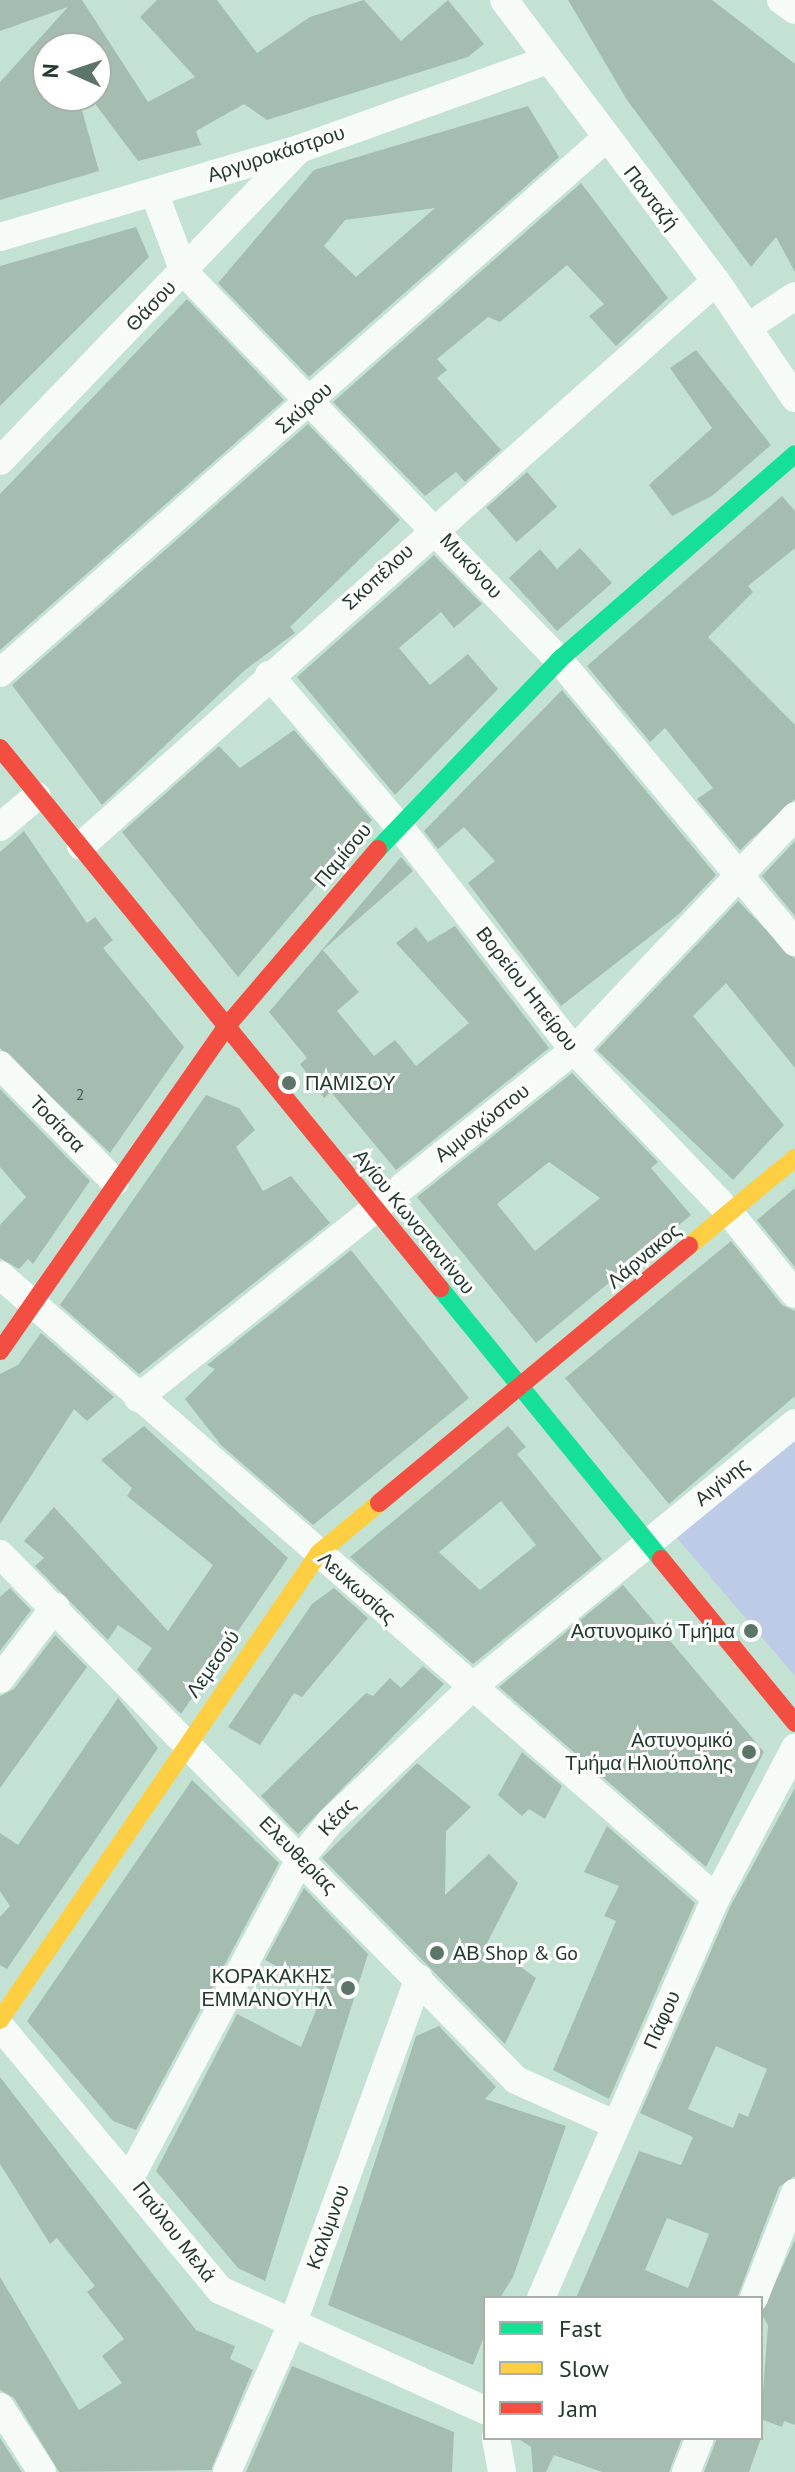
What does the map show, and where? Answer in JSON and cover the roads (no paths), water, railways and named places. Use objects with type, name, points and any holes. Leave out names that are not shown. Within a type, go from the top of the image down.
[{"type":"street","name":"Πανταζή","points":[[504,0],[605,139],[716,281],[795,398]]},
{"type":"street","points":[[781,0],[795,10]]},
{"type":"street","name":"Αργυροκάστρου","points":[[0,237],[299,149],[548,60]]},
{"type":"street","name":"Σκύρου","points":[[0,673],[311,402],[605,139]]},
{"type":"street","name":"Θάσου","points":[[0,461],[299,149]]},
{"type":"street","name":"Μυκόνου","points":[[154,192],[184,272],[434,527],[559,660],[795,942]]},
{"type":"street","name":"Σκοπέλου","points":[[81,846],[434,527],[716,281]]},
{"type":"street","points":[[748,327],[795,296]]},
{"type":"street","name":"Παμίσου","points":[[0,1351],[226,1027],[398,825],[559,660],[795,454]]},
{"type":"street","name":"Βορείου Ηπείρου","points":[[269,675],[398,825],[574,1050],[729,1212],[795,1294]]},
{"type":"street","name":"Αγίου Κωνσταντίνου","points":[[0,748],[795,1723]]},
{"type":"street","points":[[0,827],[37,796]]},
{"type":"street","name":"Αμμοχώστου","points":[[138,1398],[574,1050],[795,816]]},
{"type":"street","name":"Τοσίτσα","points":[[0,1065],[115,1182]]},
{"type":"street","name":"Λάρνακος","points":[[521,1388],[795,1158]]},
{"type":"street","name":"Λευκωσίας","points":[[0,1275],[470,1689],[716,1898]]},
{"type":"street","name":"Λεμεσού","points":[[0,2023],[185,1742],[319,1553],[521,1388]]},
{"type":"street","name":"Αιγίνης","points":[[648,1541],[795,1423]]},
{"type":"street","name":"Κέας","points":[[131,2176],[301,1858],[470,1689],[648,1541]]},
{"type":"street","name":"Ελευθερίας","points":[[0,1554],[516,2080],[616,2125]]},
{"type":"street","points":[[0,1679],[55,1607]]},
{"type":"street","name":"Πάφου","points":[[542,2296],[716,1898],[795,1748]]},
{"type":"street","name":"Καλύμνου","points":[[227,2472],[293,2322],[419,1978]]},
{"type":"street","name":"Παύλου Μελά","points":[[0,2023],[131,2176],[220,2290],[483,2409]]},
{"type":"street","points":[[755,2296],[795,2193]]},
{"type":"street","points":[[0,2407],[42,2472]]},
{"type":"street","points":[[496,2440],[502,2472]]},
{"type":"street","points":[[686,2472],[699,2440]]},
{"type":"place","name":"ΠΑΜΙΣΟΥ","points":[[289,1083]]},
{"type":"place","name":"Αστυνομικό Τμήμα","points":[[751,1631]]},
{"type":"place","name":"Αστυνομικό Τμήμα Ηλιούπολης","points":[[749,1752]]},
{"type":"place","name":"ΑΒ Shop & Go","points":[[437,1953]]},
{"type":"place","name":"ΚΟΡΑΚΑΚΗΣ ΕΜΜΑΝΟΥΗΛ","points":[[348,1988]]}]
